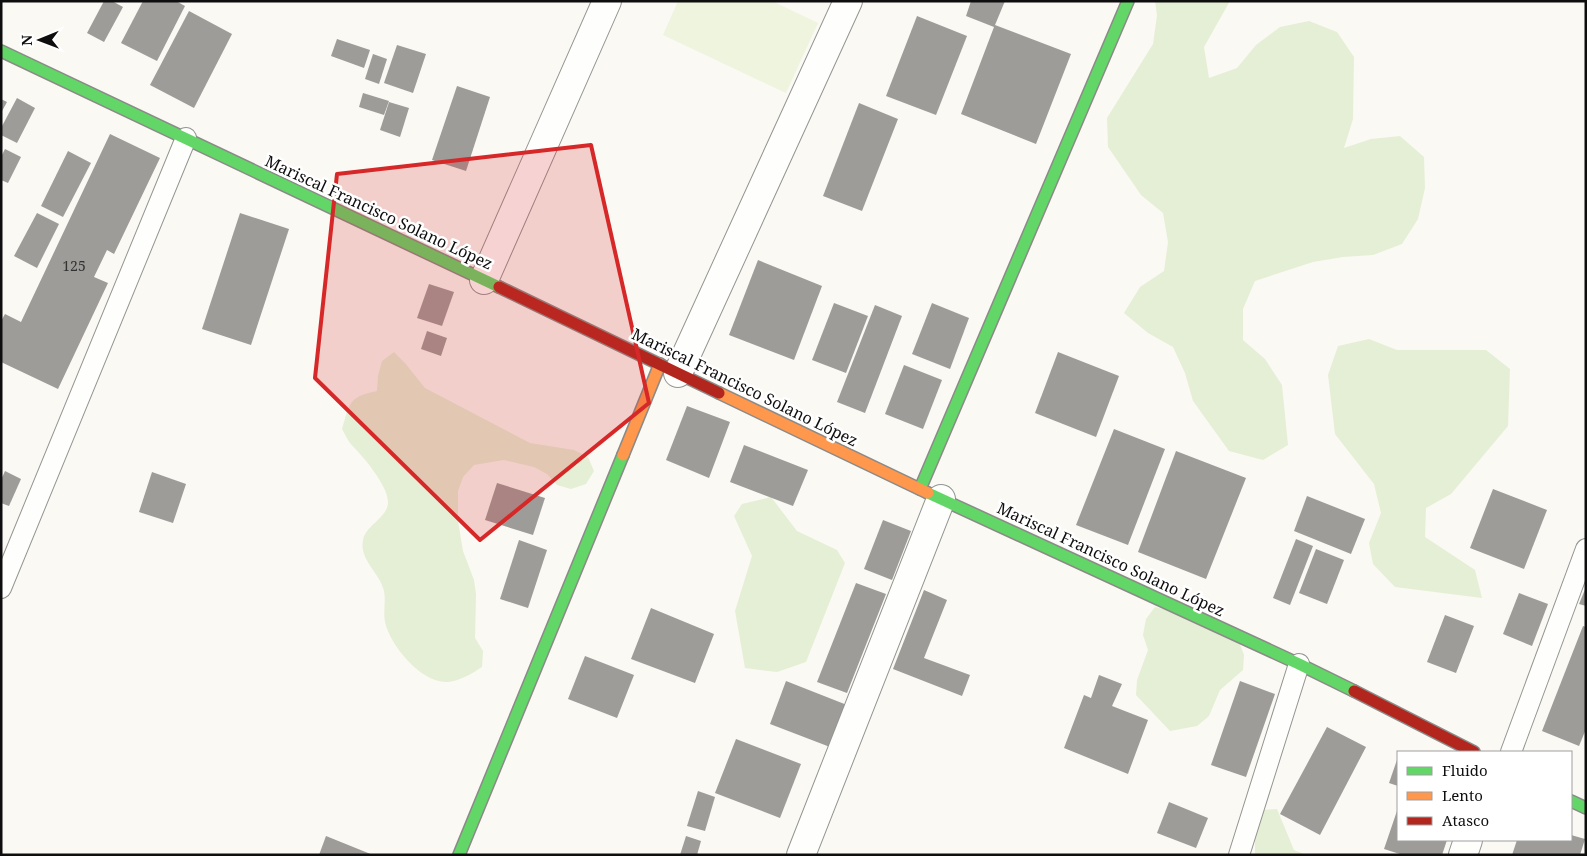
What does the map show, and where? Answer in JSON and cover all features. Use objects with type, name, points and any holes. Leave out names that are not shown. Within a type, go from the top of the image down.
[{"type":"main road","points":[[931,494],[1128,1]]},
{"type":"main road","name":"Mariscal Francisco Solano López","points":[[1,50],[931,494],[1299,664],[1472,751]]},
{"type":"main road","points":[[459,855],[669,368]]},
{"type":"main road","points":[[1572,801],[1586,808]]},
{"type":"street","points":[[484,280],[607,1]]},
{"type":"street","points":[[669,368],[848,1]]},
{"type":"street","points":[[801,855],[931,494]]},
{"type":"street","points":[[1463,855],[1468,841]]},
{"type":"lane","points":[[1,588],[186,138]]},
{"type":"lane","points":[[1511,751],[1586,549]]},
{"type":"lane","points":[[1239,855],[1299,664]]},
{"type":"highlighted area","points":[[591,145],[649,403],[480,540],[315,378],[337,174]]},
{"type":"green space","points":[[678,1],[772,1],[818,23],[786,93],[663,35]]},
{"type":"green space","points":[[1155,1],[1230,1],[1204,47],[1209,78],[1237,68],[1256,45],[1280,27],[1309,21],[1337,32],[1354,57],[1353,119],[1344,148],[1371,139],[1400,136],[1424,157],[1425,188],[1418,219],[1402,244],[1373,255],[1313,262],[1255,281],[1243,309],[1243,340],[1265,359],[1282,385],[1288,445],[1263,460],[1229,451],[1193,401],[1185,373],[1173,347],[1148,333],[1124,313],[1140,287],[1164,271],[1168,242],[1163,213],[1141,195],[1108,147],[1107,118],[1153,44],[1157,15]]},
{"type":"green space","points":[[1369,339],[1397,350],[1486,350],[1510,369],[1508,426],[1451,494],[1426,508],[1425,537],[1475,570],[1482,598],[1395,587],[1373,564],[1369,543],[1381,513],[1374,484],[1335,434],[1328,375],[1338,346]]},
{"type":"green space","points":[[394,352],[425,388],[530,443],[574,450],[588,457],[594,471],[586,484],[571,489],[557,485],[547,474],[534,467],[504,460],[474,465],[463,477],[458,491],[458,521],[463,551],[474,580],[476,594],[475,638],[483,651],[482,667],[465,677],[451,682],[437,681],[417,670],[400,651],[388,631],[384,618],[385,599],[382,584],[367,560],[363,547],[363,540],[368,530],[387,508],[387,497],[378,477],[350,443],[342,429],[352,402],[360,396],[377,391],[382,361]]},
{"type":"green space","points":[[771,497],[797,531],[837,550],[845,563],[806,662],[777,672],[745,668],[735,611],[752,556],[734,516],[742,504]]},
{"type":"green space","points":[[1155,607],[1233,627],[1244,655],[1243,670],[1220,690],[1209,716],[1197,726],[1170,731],[1136,695],[1137,680],[1148,650],[1143,635],[1146,619]]},
{"type":"green space","points":[[1277,809],[1294,850],[1306,855],[1255,855],[1255,823],[1263,810]]},
{"type":"building","points":[[104,1],[112,1],[123,7],[104,42],[87,33]]},
{"type":"building","points":[[143,1],[176,1],[185,6],[157,61],[121,43]]},
{"type":"building","points":[[971,1],[1005,1],[995,25],[1071,54],[1036,144],[961,114],[994,27],[966,16]]},
{"type":"building","points":[[189,11],[232,34],[194,108],[150,85]]},
{"type":"building","points":[[917,16],[967,36],[936,115],[886,96]]},
{"type":"building","points":[[337,39],[370,50],[364,68],[331,56]]},
{"type":"building","points":[[397,45],[426,54],[413,93],[384,83]]},
{"type":"building","points":[[373,54],[387,59],[379,84],[365,79]]},
{"type":"building","points":[[457,86],[490,97],[466,171],[432,160]]},
{"type":"building","points":[[363,93],[389,101],[384,115],[359,107]]},
{"type":"building","points":[[17,98],[35,108],[17,143],[1,135],[1,128]]},
{"type":"building","points":[[1,99],[7,102],[1,113]]},
{"type":"building","points":[[389,102],[409,108],[400,137],[380,130]]},
{"type":"building","points":[[859,103],[898,119],[862,211],[823,196]]},
{"type":"building","points":[[110,134],[160,158],[114,254],[107,250],[94,277],[108,283],[58,389],[1,362],[1,321],[5,314],[21,322]]},
{"type":"building","points":[[5,149],[21,157],[8,183],[1,180],[1,157]]},
{"type":"building","points":[[68,151],[91,163],[63,217],[41,206]]},
{"type":"building","points":[[37,213],[59,224],[37,268],[14,256]]},
{"type":"building","points":[[240,213],[289,229],[251,345],[202,329]]},
{"type":"building","points":[[758,260],[822,286],[794,360],[729,335]]},
{"type":"building","points":[[429,284],[454,292],[442,326],[417,318]]},
{"type":"building","points":[[834,303],[868,316],[846,373],[812,360]]},
{"type":"building","points":[[932,303],[969,318],[950,369],[912,354]]},
{"type":"building","points":[[875,305],[902,316],[865,413],[837,402]]},
{"type":"building","points":[[427,331],[447,338],[441,356],[421,349]]},
{"type":"building","points":[[1058,352],[1119,376],[1096,437],[1035,413]]},
{"type":"building","points":[[904,365],[942,380],[923,429],[885,414]]},
{"type":"building","points":[[687,406],[730,422],[709,478],[666,460]]},
{"type":"building","points":[[1114,429],[1165,449],[1128,545],[1076,525]]},
{"type":"building","points":[[744,445],[808,470],[793,506],[730,482]]},
{"type":"building","points":[[1176,451],[1246,478],[1206,579],[1138,552]]},
{"type":"building","points":[[5,471],[21,479],[9,506],[1,503],[1,480]]},
{"type":"building","points":[[152,472],[186,484],[173,523],[139,512]]},
{"type":"building","points":[[497,483],[545,498],[533,535],[485,520]]},
{"type":"building","points":[[1493,489],[1547,510],[1524,569],[1470,548]]},
{"type":"building","points":[[1307,496],[1365,519],[1351,554],[1294,531]]},
{"type":"building","points":[[883,520],[911,531],[892,580],[864,569]]},
{"type":"building","points":[[1296,539],[1313,546],[1290,605],[1273,598]]},
{"type":"building","points":[[519,540],[547,550],[528,608],[500,599]]},
{"type":"building","points":[[1316,549],[1344,560],[1327,604],[1299,593]]},
{"type":"building","points":[[856,583],[886,594],[847,693],[817,682]]},
{"type":"building","points":[[1586,587],[1586,606],[1579,604]]},
{"type":"building","points":[[924,590],[947,600],[924,658],[970,675],[962,696],[893,669]]},
{"type":"building","points":[[1519,593],[1548,604],[1532,646],[1503,634]]},
{"type":"building","points":[[651,608],[714,634],[695,683],[631,659]]},
{"type":"building","points":[[1445,615],[1474,626],[1456,673],[1427,662]]},
{"type":"building","points":[[1583,626],[1586,627],[1586,729],[1579,746],[1542,731]]},
{"type":"building","points":[[585,656],[634,675],[617,718],[568,699]]},
{"type":"building","points":[[1099,675],[1122,684],[1112,706],[1148,720],[1128,774],[1064,748],[1084,695],[1091,698]]},
{"type":"building","points":[[786,681],[847,705],[830,747],[770,724]]},
{"type":"building","points":[[1240,681],[1275,694],[1246,777],[1211,765]]},
{"type":"building","points":[[1327,727],[1366,747],[1320,835],[1280,814]]},
{"type":"building","points":[[736,739],[801,764],[780,818],[715,793]]},
{"type":"building","points":[[1397,760],[1397,786],[1389,783]]},
{"type":"building","points":[[698,791],[715,797],[705,831],[687,826]]},
{"type":"building","points":[[1169,802],[1208,818],[1196,848],[1157,833]]},
{"type":"building","points":[[1397,811],[1397,841],[1447,841],[1442,855],[1403,855],[1384,849]]},
{"type":"building","points":[[1572,835],[1585,839],[1580,855],[1512,855],[1517,841],[1572,841]]},
{"type":"building","points":[[326,836],[373,855],[319,855]]},
{"type":"building","points":[[686,836],[701,841],[697,855],[680,855]]},
{"type":"traffic: fast","points":[[920,489],[1128,1]]},
{"type":"traffic: fast","points":[[1,51],[499,287]]},
{"type":"traffic: fast","points":[[459,855],[623,455]]},
{"type":"traffic: fast","points":[[928,493],[1354,691]]},
{"type":"traffic: fast","points":[[1572,801],[1586,808]]},
{"type":"traffic: slow","points":[[623,455],[660,364]]},
{"type":"traffic: slow","points":[[719,393],[928,493]]},
{"type":"traffic: jam","points":[[499,287],[719,393]]},
{"type":"traffic: jam","points":[[1354,691],[1472,751]]}]
